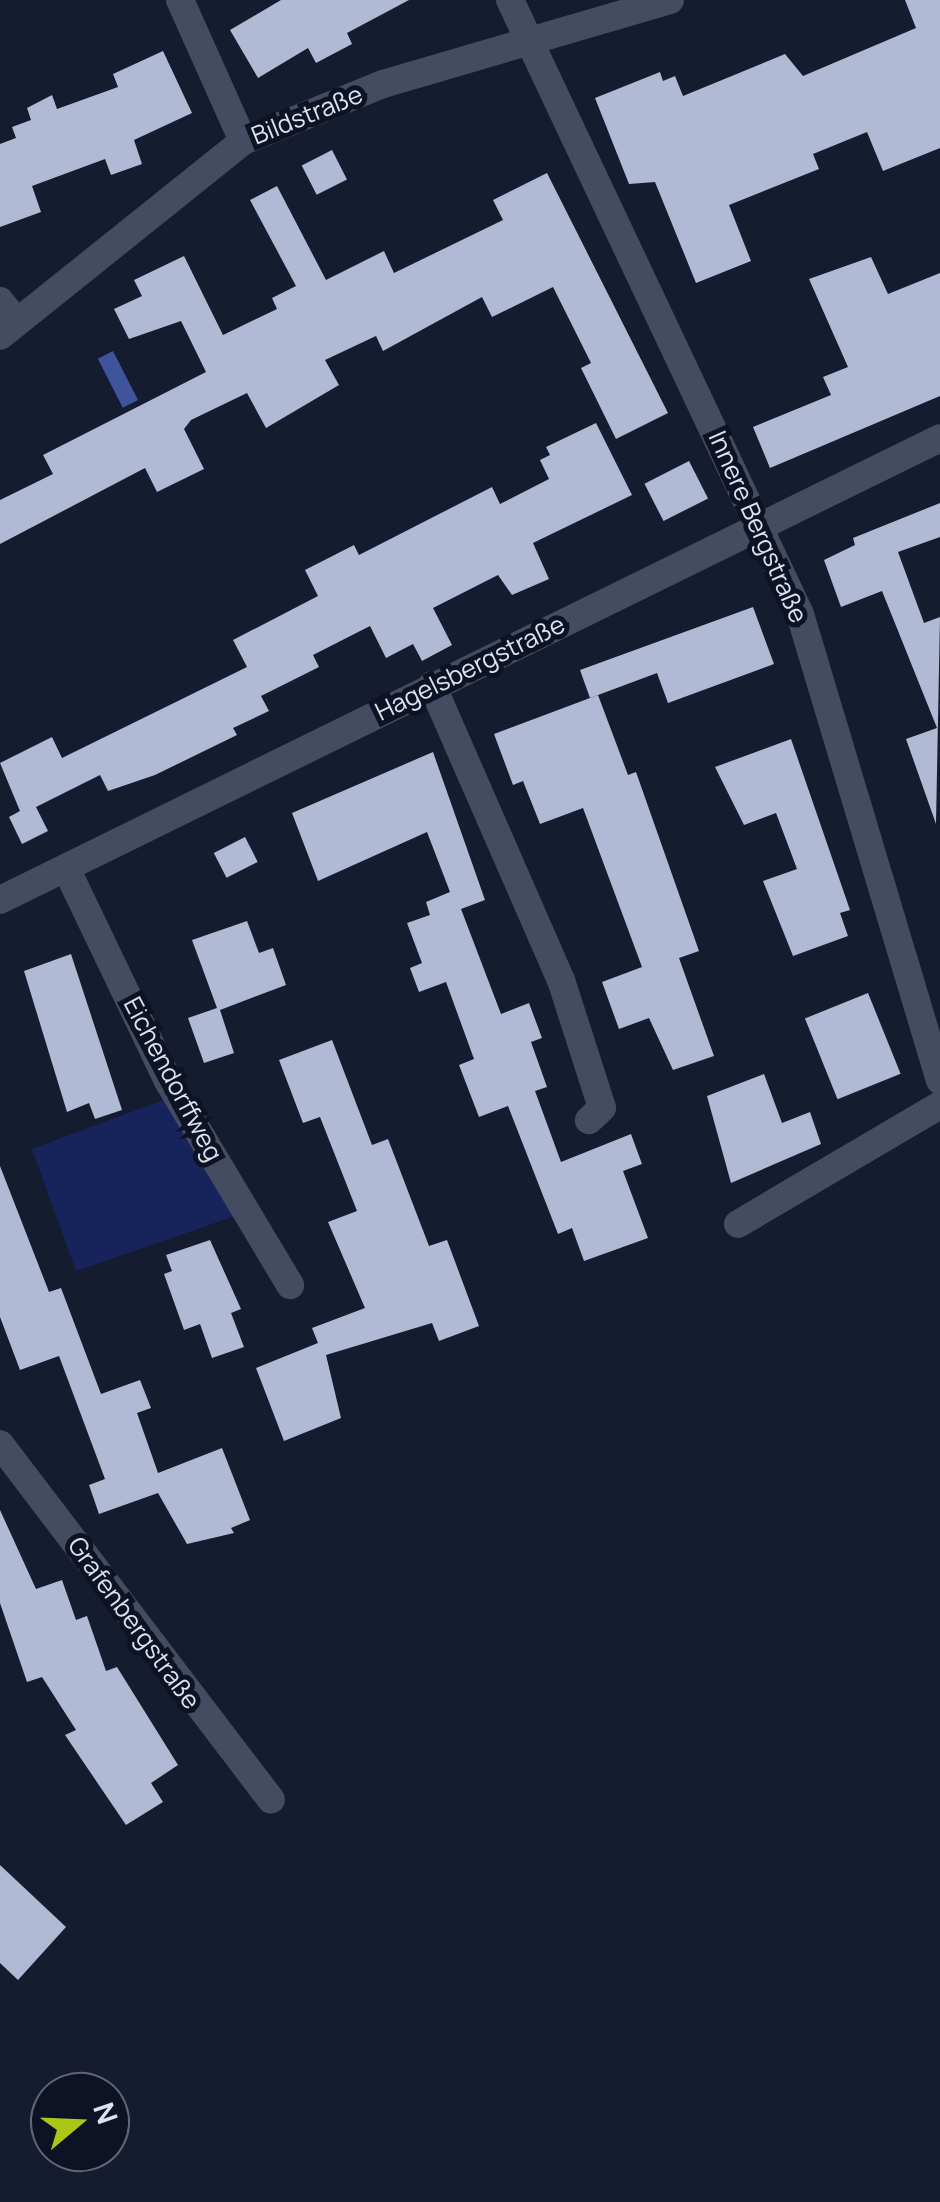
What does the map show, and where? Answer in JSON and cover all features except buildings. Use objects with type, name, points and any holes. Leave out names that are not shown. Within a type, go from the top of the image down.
[{"type":"street","points":[[180,0],[243,142]]},
{"type":"street","name":"Innere Bergstraße","points":[[510,0],[800,614],[940,1080]]},
{"type":"street","name":"Bildstraße","points":[[5,320],[243,142],[383,84],[526,39],[670,0]]},
{"type":"street","name":"Hagelsbergstraße","points":[[0,900],[940,438]]},
{"type":"street","points":[[432,685],[561,980],[602,1108],[589,1120]]},
{"type":"street","name":"Eichendorffweg","points":[[66,868],[168,1081],[290,1285]]},
{"type":"street","points":[[738,1224],[940,1105]]},
{"type":"street","name":"Grafenbergstraße","points":[[0,1444],[271,1800]]},
{"type":"shaded area","points":[[113,351],[138,400],[123,408],[98,359]]},
{"type":"shaded area","points":[[166,1099],[235,1216],[76,1271],[32,1149]]}]
